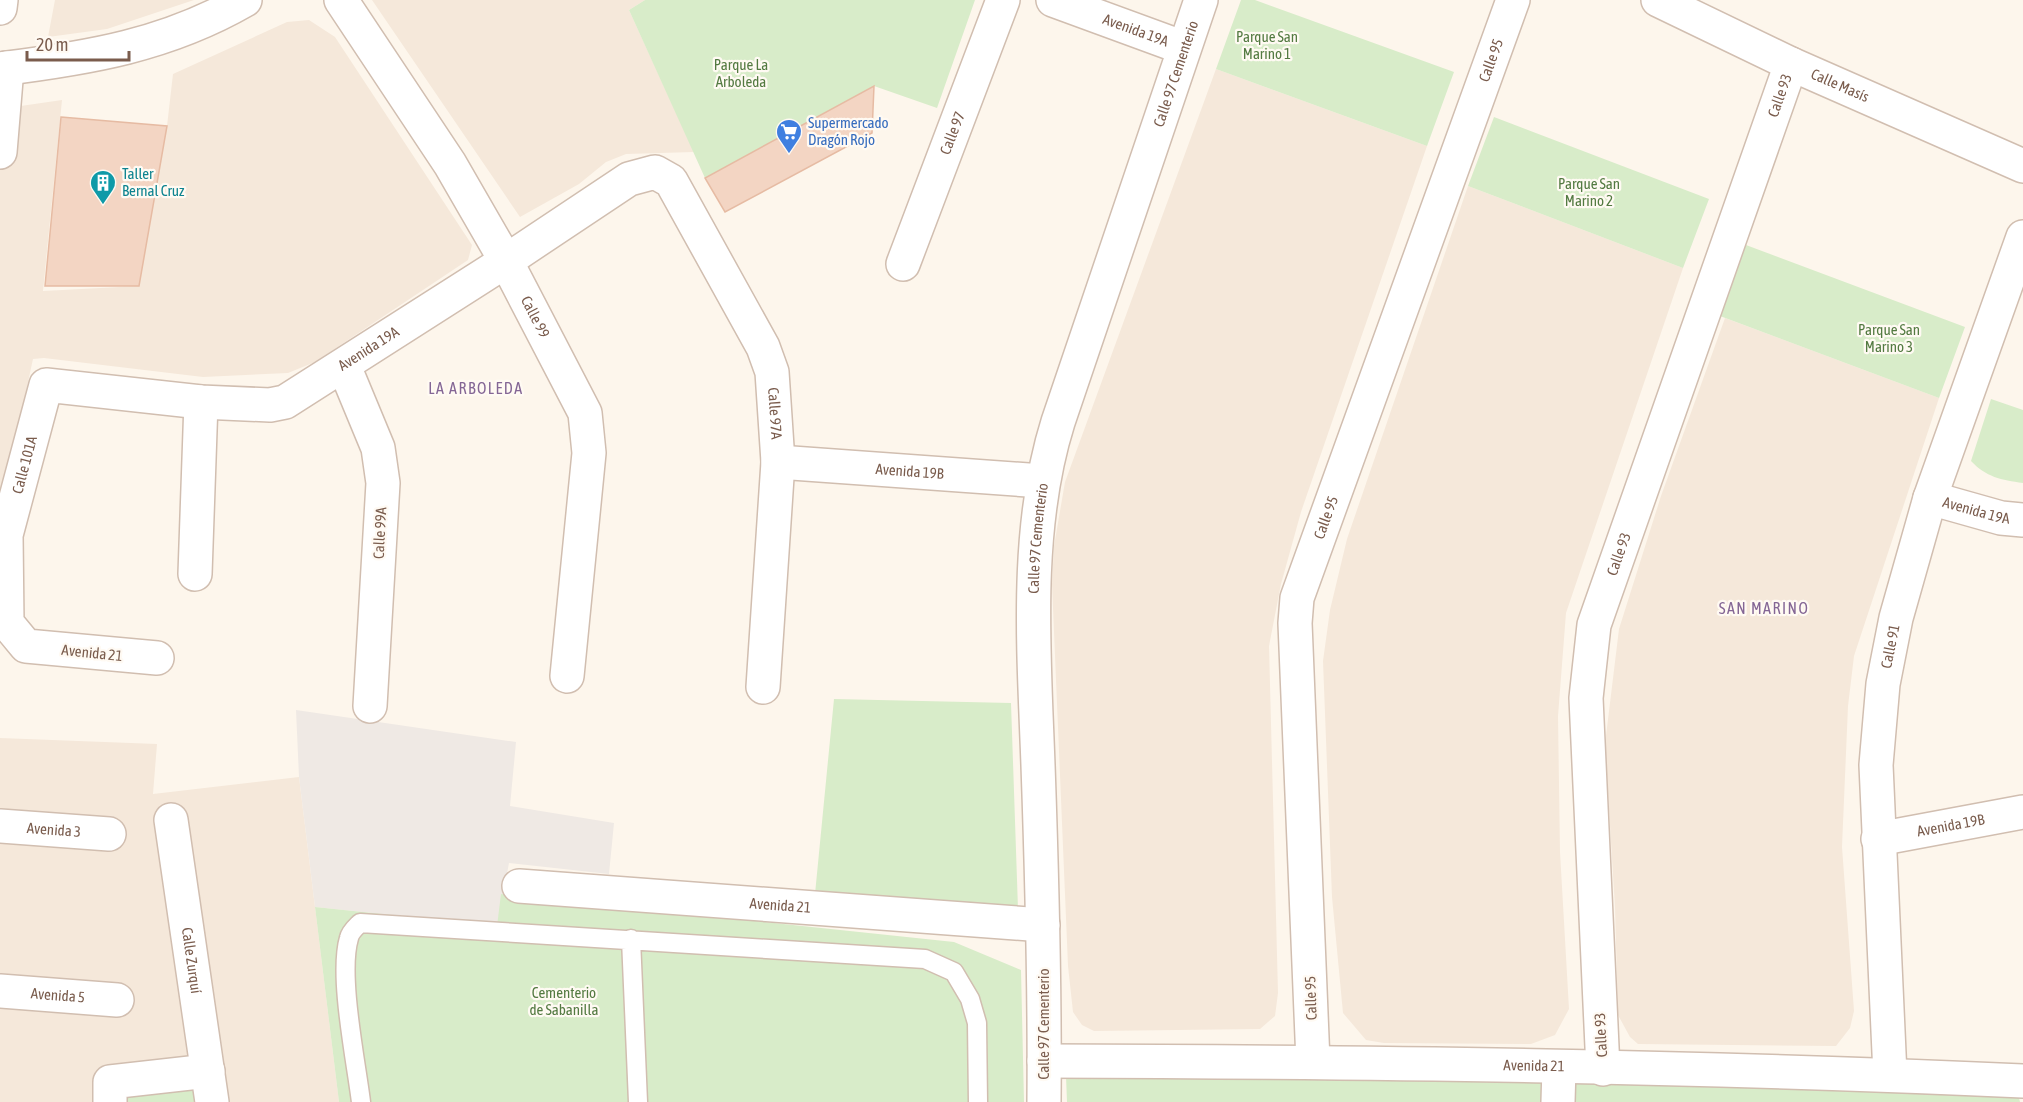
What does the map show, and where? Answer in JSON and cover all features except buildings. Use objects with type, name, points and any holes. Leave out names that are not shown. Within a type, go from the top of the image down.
[{"type":"street","points":[[0,8],[1,0]]},
{"type":"street","points":[[0,152],[3,69],[104,55],[169,37],[245,0]]},
{"type":"street","name":"Calle 99","points":[[341,0],[450,164],[506,261],[585,413],[589,453],[567,676]]},
{"type":"street","name":"Avenida 19A","points":[[1053,0],[1184,48]]},
{"type":"street","name":"Calle 97 Cementerio","points":[[1044,1102],[1043,924],[1034,626],[1042,481],[1058,422],[1201,0]]},
{"type":"street","name":"Calle 95","points":[[1313,1062],[1295,623],[1297,598],[1513,0]]},
{"type":"street","name":"Calle Masís","points":[[1658,0],[1700,9],[1791,64],[2023,166]]},
{"type":"street","name":"Calle 97","points":[[903,264],[1002,2]]},
{"type":"street","name":"Calle 93","points":[[1603,1069],[1586,699],[1594,625],[1791,64]]},
{"type":"street","name":"Avenida 19A","points":[[46,385],[201,402],[270,405],[285,402],[506,261],[629,179],[655,172]]},
{"type":"street","name":"Calle 97A","points":[[655,172],[671,181],[764,347],[772,372],[778,462],[763,687]]},
{"type":"street","name":"Calle 91","points":[[1890,1075],[1876,765],[1883,684],[1896,618],[1930,498],[2023,237]]},
{"type":"street","name":"Calle 99A","points":[[344,366],[382,464],[383,483],[370,706]]},
{"type":"street","name":"Calle 101A","points":[[26,646],[7,623],[6,535],[46,385]]},
{"type":"street","points":[[195,574],[201,402]]},
{"type":"street","name":"Avenida 19B","points":[[778,462],[1042,481]]},
{"type":"street","name":"Avenida 19A","points":[[1930,498],[2001,518],[2023,520]]},
{"type":"street","name":"Avenida 21","points":[[26,646],[157,658]]},
{"type":"street","name":"Avenida 19B","points":[[1878,839],[2023,812]]},
{"type":"street","name":"Calle Zurquí","points":[[171,820],[210,1087]]},
{"type":"street","name":"Avenida 3","points":[[0,826],[108,834]]},
{"type":"street","name":"Avenida 21","points":[[519,886],[1043,924]]},
{"type":"street","name":"Avenida 5","points":[[0,991],[117,1000]]},
{"type":"street","name":"Avenida 21","points":[[1044,1061],[1313,1062],[1890,1075],[2023,1081]]},
{"type":"street","points":[[1558,1068],[1558,1102]]},
{"type":"street","points":[[110,1102],[110,1082],[210,1087]]},
{"type":"lane","points":[[361,1102],[348,1004],[346,962],[349,936],[360,923],[925,959],[954,972],[970,999],[977,1023],[978,1102]]},
{"type":"lane","points":[[631,939],[638,1102]]},
{"type":"shaded area","points":[[55,0],[194,0],[107,29],[48,37]]},
{"type":"shaded area","points":[[372,0],[645,0],[629,10],[694,152],[626,154],[606,162],[579,184],[520,217]]},
{"type":"shaded area","points":[[309,20],[335,37],[472,245],[468,260],[315,362],[288,373],[203,377],[44,358],[33,359],[0,511],[0,109],[62,100],[43,291],[139,286],[167,126],[173,74],[287,22]]},
{"type":"shaded area","points":[[1216,69],[1427,146],[1301,512],[1281,584],[1269,646],[1278,993],[1275,1016],[1260,1029],[1094,1031],[1082,1025],[1073,1012],[1068,966],[1052,584],[1054,546],[1065,482]]},
{"type":"shaded area","points":[[1468,186],[1683,268],[1566,613],[1558,716],[1560,852],[1569,1009],[1555,1035],[1531,1044],[1384,1043],[1366,1040],[1343,1013],[1332,897],[1323,661],[1330,610],[1347,539]]},
{"type":"shaded area","points":[[1725,318],[1939,398],[1854,656],[1848,706],[1842,847],[1854,1011],[1850,1028],[1836,1046],[1638,1044],[1630,1037],[1618,1015],[1615,907],[1605,744],[1619,629],[1661,496]]},
{"type":"shaded area","points":[[296,710],[516,742],[510,806],[614,823],[609,874],[509,863],[497,926],[315,907],[299,777]]},
{"type":"shaded area","points":[[0,738],[157,744],[153,794],[299,777],[339,1102],[0,1102]]},
{"type":"green space","name":"Parque La Arboleda","points":[[645,0],[975,0],[937,108],[874,86],[705,178],[629,10]]},
{"type":"green space","name":"Parque San Marino 1","points":[[1241,0],[1255,0],[1454,72],[1427,146],[1216,69]]},
{"type":"green space","name":"Parque San Marino 2","points":[[1494,117],[1709,199],[1683,268],[1468,186]]},
{"type":"green space","name":"Parque San Marino 3","points":[[1738,242],[1965,327],[1939,398],[1712,313]]},
{"type":"green space","points":[[1991,399],[2023,410],[2023,483],[1994,477],[1982,471],[1971,461]]},
{"type":"green space","points":[[834,699],[1011,703],[1018,909],[815,894]]},
{"type":"green space","name":"Cementerio de Sabanilla","points":[[501,894],[954,942],[1021,970],[1024,1102],[339,1102],[315,907],[497,926]]},
{"type":"green space","points":[[1066,1076],[1542,1083],[1541,1102],[1067,1102]]},
{"type":"green space","points":[[199,1082],[201,1102],[122,1102],[122,1090]]},
{"type":"green space","points":[[1572,1082],[2018,1094],[2020,1102],[1572,1102]]},
{"type":"place","name":"Supermercado Dragón Rojo","points":[[789,155]]},
{"type":"place","name":"Taller Bernal Cruz","points":[[103,206]]},
{"type":"district","name":"LA ARBOLEDA","points":[[476,388]]},
{"type":"district","name":"SAN MARINO","points":[[1764,608]]}]
